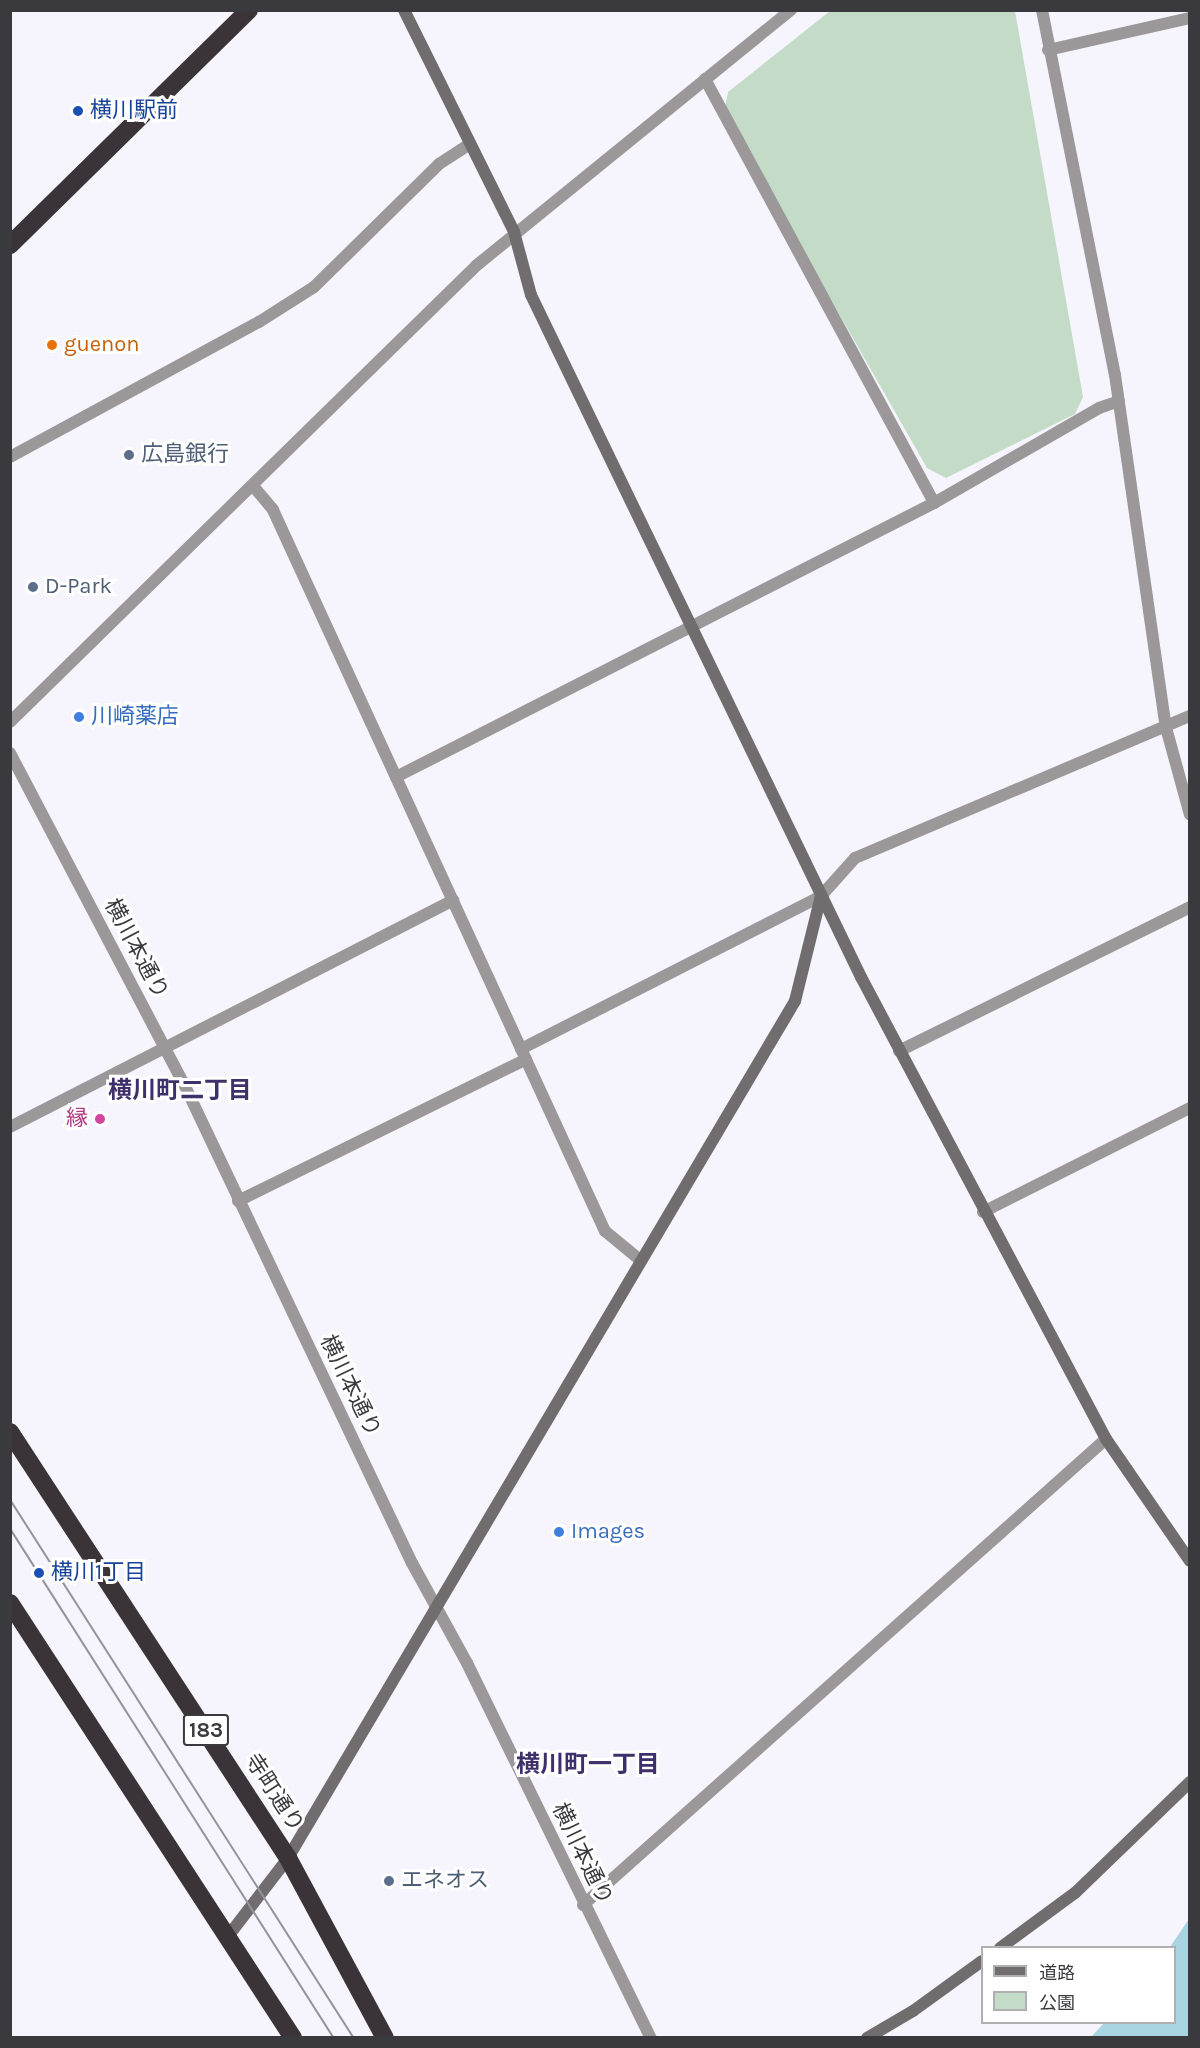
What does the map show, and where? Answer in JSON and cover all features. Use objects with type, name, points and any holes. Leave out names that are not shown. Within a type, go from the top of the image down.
[{"type":"highway","points":[[10,245],[249,10]]},
{"type":"highway","name":"寺町通り","points":[[11,1433],[288,1858],[385,2037]]},
{"type":"highway","points":[[10,1603],[229,1935],[293,2037]]},
{"type":"street","points":[[404,10],[514,232],[531,295],[690,628],[899,1051],[1106,1439],[1190,1561]]},
{"type":"street","points":[[10,722],[514,232],[791,10]]},
{"type":"street","points":[[1042,10],[1048,50],[1119,400],[1165,724],[1190,815]]},
{"type":"street","points":[[1048,50],[1190,18]]},
{"type":"street","points":[[705,79],[934,503]]},
{"type":"street","points":[[10,457],[259,322],[314,287],[439,164],[470,144]]},
{"type":"street","points":[[396,777],[934,503],[1099,408],[1119,400]]},
{"type":"street","points":[[254,487],[273,510],[605,1230],[640,1260]]},
{"type":"street","points":[[238,1201],[523,1054],[821,896],[855,858],[1165,724],[1190,716]]},
{"type":"street","name":"横川本通り","points":[[10,753],[164,1048],[435,1606],[467,1663],[583,1905],[651,2037]]},
{"type":"street","points":[[229,1935],[288,1858],[795,1000],[821,896]]},
{"type":"street","points":[[10,1127],[453,900]]},
{"type":"street","points":[[899,1051],[1190,907]]},
{"type":"street","points":[[983,1212],[1190,1108]]},
{"type":"street","points":[[583,1905],[1106,1439]]},
{"type":"street","points":[[1001,1946],[1075,1893],[1190,1782]]},
{"type":"street","points":[[867,2037],[913,2011],[981,1962]]},
{"type":"green space","points":[[830,11],[1015,11],[1083,397],[1075,414],[946,478],[927,468],[724,112],[728,92]]},
{"type":"water","points":[[1189,1919],[1189,2037],[1091,2037],[1103,2024],[1176,2024],[1176,1946],[1171,1946]]},
{"type":"tram line","points":[[10,1499],[354,2038]]},
{"type":"tram line","points":[[10,1528],[334,2038]]},
{"type":"place","name":"横川駅前","points":[[78,111]]},
{"type":"place","name":"guenon","points":[[52,345]]},
{"type":"place","name":"広島銀行","points":[[129,455]]},
{"type":"place","name":"D-Park","points":[[33,587]]},
{"type":"place","name":"川崎薬店","points":[[79,717]]},
{"type":"place","name":"縁","points":[[100,1119]]},
{"type":"place","name":"Images","points":[[559,1532]]},
{"type":"place","name":"横川1丁目","points":[[39,1573]]},
{"type":"place","name":"エネオス","points":[[389,1881]]},
{"type":"district","name":"横川町二丁目","points":[[180,1091]]},
{"type":"district","name":"横川町一丁目","points":[[588,1765]]}]
